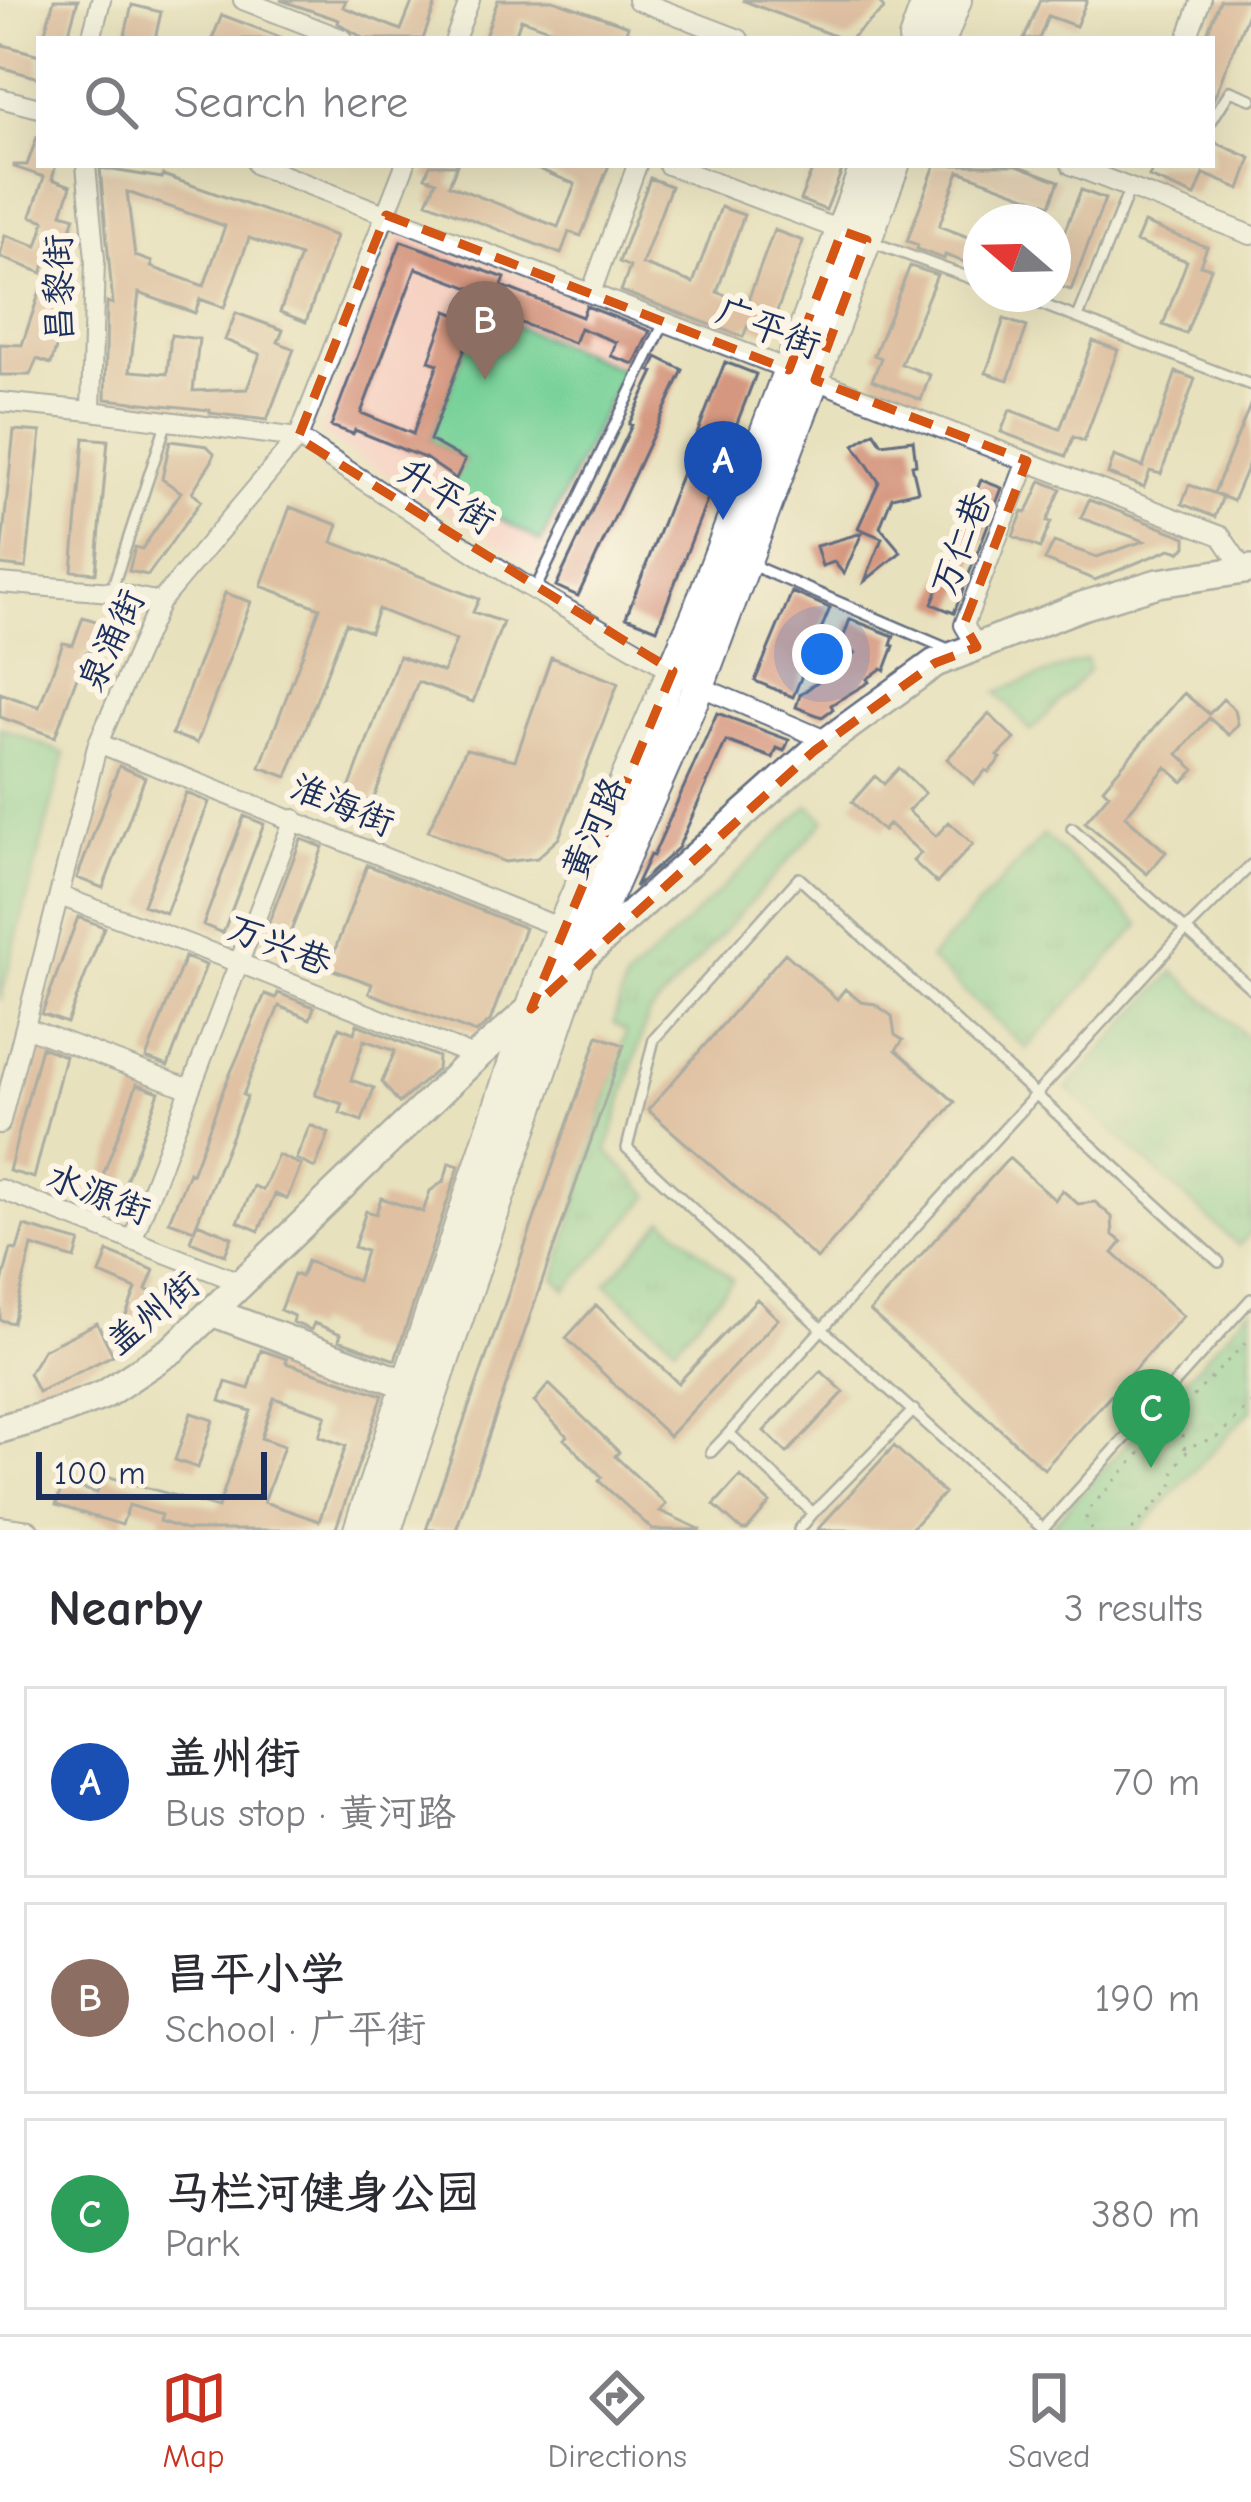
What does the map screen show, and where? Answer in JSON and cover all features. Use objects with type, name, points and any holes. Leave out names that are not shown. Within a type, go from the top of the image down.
[{"type":"main road","points":[[915,36],[928,0]]},
{"type":"main road","points":[[942,36],[956,0]]},
{"type":"main road","name":"黄河路","points":[[854,236],[865,168]]},
{"type":"main road","name":"黄河路","points":[[386,1530],[579,960],[854,236],[893,168]]},
{"type":"main road","name":"黄河路","points":[[358,1530],[561,928],[746,563],[802,375]]},
{"type":"street","points":[[93,36],[101,0]]},
{"type":"street","points":[[243,0],[336,36]]},
{"type":"street","points":[[456,36],[470,0]]},
{"type":"street","points":[[637,0],[692,31]]},
{"type":"street","points":[[1187,36],[1202,0]]},
{"type":"street","points":[[0,98],[36,107]]},
{"type":"street","name":"昌黎街","points":[[86,168],[94,260],[91,411]]},
{"type":"street","name":"广平街","points":[[265,168],[1221,536],[1248,562]]},
{"type":"street","name":"泉涌街","points":[[0,1124],[98,743],[160,602],[298,438],[404,168]]},
{"type":"street","points":[[591,293],[637,168]]},
{"type":"street","points":[[676,168],[854,236]]},
{"type":"street","points":[[1079,168],[1251,235]]},
{"type":"street","points":[[1130,188],[1138,168]]},
{"type":"street","name":"升平街","points":[[0,402],[298,438],[535,590],[686,679],[828,741]]},
{"type":"street","name":"万仁巷","points":[[968,650],[964,625],[1027,461]]},
{"type":"street","name":"盖州街","points":[[0,1429],[104,1395],[173,1348],[579,960],[764,794],[935,663],[1082,607],[1248,562]]},
{"type":"street","points":[[0,583],[111,592],[160,602]]},
{"type":"street","name":"淮海街","points":[[98,743],[561,928]]},
{"type":"street","points":[[132,1240],[294,819]]},
{"type":"street","name":"万兴巷","points":[[60,896],[476,1058]]},
{"type":"street","points":[[26,1027],[190,1089]]},
{"type":"street","name":"水源街","points":[[0,1190],[242,1283]]},
{"type":"street","points":[[212,1312],[406,1384]]},
{"type":"street","points":[[0,1526],[29,1530]]},
{"type":"lane","points":[[1215,115],[1230,91],[1251,99]]},
{"type":"lane","points":[[1078,317],[1130,188]]},
{"type":"lane","points":[[854,236],[963,275]]},
{"type":"lane","points":[[1064,312],[1251,385]]},
{"type":"lane","points":[[535,590],[664,321]]},
{"type":"lane","points":[[111,592],[167,421]]},
{"type":"lane","points":[[746,563],[968,650]]},
{"type":"lane","points":[[1072,828],[1251,988]]},
{"type":"lane","points":[[712,1452],[1186,930],[1251,865]]},
{"type":"lane","points":[[1219,1262],[799,878],[654,1039],[627,1148],[1043,1529],[1251,1299]]},
{"type":"lane","points":[[799,1530],[914,1411]]},
{"type":"lane","points":[[729,1433],[813,1513]]},
{"type":"path","points":[[1092,1530],[1086,1517],[1090,1508],[1251,1337]]},
{"type":"path","points":[[1132,1530],[1172,1487],[1174,1468],[1191,1446],[1219,1436],[1251,1403]]},
{"type":"path","points":[[1177,1413],[1186,1452]]},
{"type":"highlighted area","points":[[386,215],[789,370],[842,231],[867,240],[815,380],[1027,461],[964,625],[977,647],[935,663],[814,751],[531,1009],[673,671],[298,438]]},
{"type":"shaded area","points":[[399,230],[657,326],[534,567],[320,433]]},
{"type":"green space","points":[[479,311],[624,370],[541,542],[449,489],[465,460],[430,440]]},
{"type":"green space","points":[[1086,659],[1089,670],[1031,731],[996,692]]},
{"type":"green space","points":[[0,727],[65,754],[0,1001]]},
{"type":"green space","points":[[809,805],[825,820],[648,1015],[607,1151],[650,1196],[566,1290],[555,1278],[626,1031],[613,1023],[625,982]]},
{"type":"green space","points":[[1044,835],[1140,925],[1026,1049],[929,959]]},
{"type":"green space","points":[[1174,971],[1251,1041],[1251,1232],[1239,1246],[1067,1089]]},
{"type":"green space","points":[[664,1219],[733,1280],[675,1346],[606,1284]]},
{"type":"green space","points":[[1251,1307],[1251,1410],[1139,1530],[1057,1530],[1052,1525]]},
{"type":"building","points":[[54,0],[78,0],[68,36],[44,36]]},
{"type":"building","points":[[280,0],[346,0],[343,7],[401,30],[413,0],[437,0],[424,36],[360,36],[339,20]]},
{"type":"building","points":[[498,0],[553,0],[628,26],[625,36],[552,36],[554,31],[521,19],[515,36],[485,36]]},
{"type":"building","points":[[742,0],[878,0],[884,9],[853,36],[834,36]]},
{"type":"building","points":[[1040,0],[1087,0],[1076,26],[1048,16],[1040,36],[1025,36]]},
{"type":"building","points":[[1220,0],[1251,0],[1215,95],[1215,36],[1206,36]]},
{"type":"building","points":[[132,5],[161,12],[156,36],[125,36]]},
{"type":"building","points":[[222,15],[278,36],[213,36]]},
{"type":"building","points":[[0,44],[36,54],[36,77],[0,67]]},
{"type":"building","points":[[36,140],[36,168],[55,168],[52,179],[71,186],[62,213],[75,217],[64,249],[52,246],[42,273],[0,257],[5,235],[37,246],[45,221],[31,216],[44,177],[14,167],[27,165]]},
{"type":"building","points":[[1215,142],[1251,158],[1240,189],[1204,174],[1195,196],[1149,177],[1153,168],[1215,168]]},
{"type":"building","points":[[100,168],[163,175],[336,236],[306,322],[280,312],[300,256],[249,238],[224,308],[200,299],[195,313],[139,293],[130,371],[167,374],[171,335],[199,339],[193,391],[247,389],[260,354],[225,340],[236,313],[283,330],[278,342],[294,349],[267,420],[105,399],[107,302],[113,304]],"holes":[[[127,192],[225,226],[204,286],[151,267],[152,262],[135,256]]]},
{"type":"building","points":[[429,168],[456,168],[449,185],[558,227],[575,184],[536,168],[608,168],[581,236],[569,232],[561,254],[427,202],[436,181],[425,177]]},
{"type":"building","points":[[813,168],[843,168],[826,210],[800,200]]},
{"type":"building","points":[[934,168],[1025,168],[1059,181],[1047,204],[959,171],[939,226],[963,235],[963,262],[945,255],[944,259],[917,249],[918,245],[907,241]]},
{"type":"building","points":[[650,178],[671,186],[642,264],[693,283],[721,207],[744,215],[717,292],[747,303],[774,230],[803,241],[769,333],[748,325],[743,337],[621,291],[630,267],[619,262]]},
{"type":"building","points":[[1081,190],[1105,199],[1071,290],[1071,215]]},
{"type":"building","points":[[1144,223],[1207,247],[1200,265],[1211,268],[1186,334],[1163,325],[1187,261],[1136,242]]},
{"type":"building","points":[[401,241],[505,278],[502,286],[582,317],[586,306],[650,331],[634,364],[611,356],[616,342],[580,328],[574,343],[513,320],[519,306],[416,268],[361,413],[413,434],[438,364],[429,361],[447,311],[475,322],[430,440],[465,460],[456,479],[425,458],[355,430],[353,434],[331,426]]},
{"type":"building","points":[[910,266],[937,275],[901,364],[930,375],[921,400],[872,380],[881,358],[874,355]]},
{"type":"building","points":[[40,291],[72,297],[51,364],[37,359],[30,375],[0,375],[0,344],[22,345]]},
{"type":"building","points":[[1004,319],[1027,327],[1008,380],[986,373]]},
{"type":"building","points":[[1093,341],[1118,350],[1084,441],[1073,437],[1066,456],[1001,432],[1010,410],[1060,429]]},
{"type":"building","points":[[657,357],[683,370],[578,596],[556,586],[632,425]]},
{"type":"building","points":[[725,362],[756,374],[657,629],[626,617]]},
{"type":"building","points":[[1176,372],[1195,379],[1161,474],[1150,471],[1144,487],[1108,474],[1114,456],[1143,467]]},
{"type":"building","points":[[1251,403],[1251,458],[1233,501],[1214,493]]},
{"type":"building","points":[[14,430],[41,432],[26,568],[0,565]]},
{"type":"building","points":[[874,432],[882,444],[913,440],[918,491],[892,497],[880,527],[901,552],[865,581],[882,538],[858,528],[879,482],[854,445]]},
{"type":"building","points":[[84,438],[108,440],[96,573],[72,571]]},
{"type":"building","points":[[170,441],[207,446],[214,453],[192,492],[201,501],[148,575],[129,571],[135,547],[142,549],[181,492],[162,479]]},
{"type":"building","points":[[981,480],[1002,488],[954,613],[932,604]]},
{"type":"building","points":[[1041,481],[1061,489],[1040,548],[1013,536]]},
{"type":"building","points":[[1189,485],[1223,496],[1215,517],[1182,504]]},
{"type":"building","points":[[1089,500],[1186,537],[1186,547],[1095,580],[1045,560],[1054,542],[1097,557],[1144,541],[1081,518]]},
{"type":"building","points":[[290,507],[338,525],[332,542],[479,599],[473,612],[503,622],[473,702],[418,682],[372,803],[347,794],[399,656],[443,672],[456,640],[378,609],[370,632],[346,623],[287,777],[260,767],[320,608],[261,586]]},
{"type":"building","points":[[862,533],[844,574],[834,562],[822,566],[816,546]]},
{"type":"building","points":[[792,592],[830,608],[793,697],[755,681]]},
{"type":"building","points":[[225,593],[251,602],[197,743],[172,734]]},
{"type":"building","points":[[83,617],[102,623],[93,651],[86,652],[55,737],[0,717],[0,693],[39,707],[63,643],[73,645]]},
{"type":"building","points":[[850,619],[894,636],[885,670],[831,705],[833,709],[822,717],[796,707],[800,695],[855,653],[840,647]]},
{"type":"building","points":[[551,657],[618,683],[559,838],[537,858],[505,862],[428,831],[466,749],[515,760]]},
{"type":"building","points":[[1184,693],[1209,714],[1223,699],[1235,710],[1238,724],[1229,735],[1209,718],[1178,754],[1195,770],[1183,782],[1166,767],[1125,816],[1166,852],[1147,874],[1085,822],[1109,794],[1103,788]]},
{"type":"building","points":[[717,713],[789,740],[784,751],[777,748],[773,758],[726,741],[678,848],[635,887],[653,856]]},
{"type":"building","points":[[989,714],[1015,739],[974,784],[947,759]]},
{"type":"building","points":[[119,766],[145,777],[103,888],[77,878]]},
{"type":"building","points":[[899,768],[925,793],[908,811],[936,836],[949,822],[973,844],[937,883],[913,861],[921,853],[889,824],[883,831],[852,802],[875,776],[884,784]]},
{"type":"building","points":[[186,793],[209,802],[166,913],[143,905]]},
{"type":"building","points":[[244,816],[264,824],[223,933],[203,925]]},
{"type":"building","points":[[301,839],[323,847],[283,952],[261,943]]},
{"type":"building","points":[[367,865],[525,928],[490,1021],[476,1033],[369,993],[372,984],[328,968]]},
{"type":"building","points":[[78,917],[104,927],[67,1023],[42,1014]]},
{"type":"building","points":[[785,953],[837,999],[845,989],[892,1016],[895,1035],[903,1040],[896,1050],[955,1102],[817,1259],[648,1110]]},
{"type":"building","points":[[185,957],[206,965],[168,1066],[146,1058]]},
{"type":"building","points":[[278,993],[314,1007],[310,1019],[279,1006],[194,1230],[169,1221],[265,994],[276,998]]},
{"type":"building","points":[[357,1024],[438,1057],[437,1070],[399,1103],[382,1082],[395,1051],[364,1040],[351,1080],[374,1088],[362,1121],[340,1113],[343,1104],[315,1095],[339,1027],[354,1033]]},
{"type":"building","points":[[598,1036],[624,1045],[456,1530],[426,1530]]},
{"type":"building","points":[[41,1047],[65,1056],[34,1178],[9,1171]]},
{"type":"building","points":[[137,1084],[159,1092],[112,1218],[90,1210]]},
{"type":"building","points":[[310,1125],[329,1133],[315,1168],[296,1159]]},
{"type":"building","points":[[278,1155],[301,1165],[287,1199],[275,1194],[259,1231],[238,1222],[254,1186],[263,1190]]},
{"type":"building","points":[[1009,1158],[1055,1200],[1062,1190],[1078,1204],[1095,1202],[1112,1217],[1113,1235],[1122,1242],[1113,1253],[1183,1316],[1044,1469],[870,1311]]},
{"type":"building","points":[[449,1163],[459,1166],[395,1360],[339,1340],[341,1334],[314,1323],[311,1330],[292,1322],[294,1316],[280,1310],[294,1274],[301,1277],[307,1261],[357,1281],[366,1251],[354,1247],[366,1211],[376,1214],[381,1198],[423,1212],[430,1191],[444,1181]]},
{"type":"building","points":[[197,1223],[232,1237],[225,1255],[190,1241]]},
{"type":"building","points":[[24,1226],[80,1242],[75,1259],[32,1246],[13,1323],[0,1320],[0,1290],[11,1249],[17,1250]]},
{"type":"building","points":[[108,1252],[154,1270],[146,1290],[162,1296],[149,1330],[124,1320],[136,1289],[100,1274]]},
{"type":"building","points":[[757,1299],[778,1319],[669,1436],[566,1338],[596,1305],[678,1383]]},
{"type":"building","points":[[97,1323],[113,1355],[38,1392],[29,1373],[43,1350]]},
{"type":"building","points":[[261,1350],[383,1395],[338,1530],[186,1530],[159,1521],[161,1515],[129,1505],[122,1525],[56,1505],[63,1483],[97,1493],[103,1475],[218,1508],[251,1411],[220,1401],[226,1382],[249,1389]],"holes":[[[274,1398],[326,1415],[319,1436],[346,1446],[319,1521],[264,1502],[284,1446],[261,1438]]]},
{"type":"building","points":[[821,1371],[844,1392],[787,1453],[764,1431]]},
{"type":"building","points":[[549,1384],[666,1504],[660,1511],[702,1530],[653,1530],[599,1481],[602,1477],[534,1402]]},
{"type":"building","points":[[191,1413],[213,1420],[198,1468],[175,1460]]},
{"type":"building","points":[[894,1446],[944,1493],[910,1530],[817,1530]]},
{"type":"building","points":[[740,1476],[770,1503],[747,1530],[714,1505]]},
{"type":"place","name":"昌平小学","points":[[485,380]]},
{"type":"place","name":"盖州街","points":[[723,520]]},
{"type":"place","name":"马栏河健身公园","points":[[1151,1468]]}]
